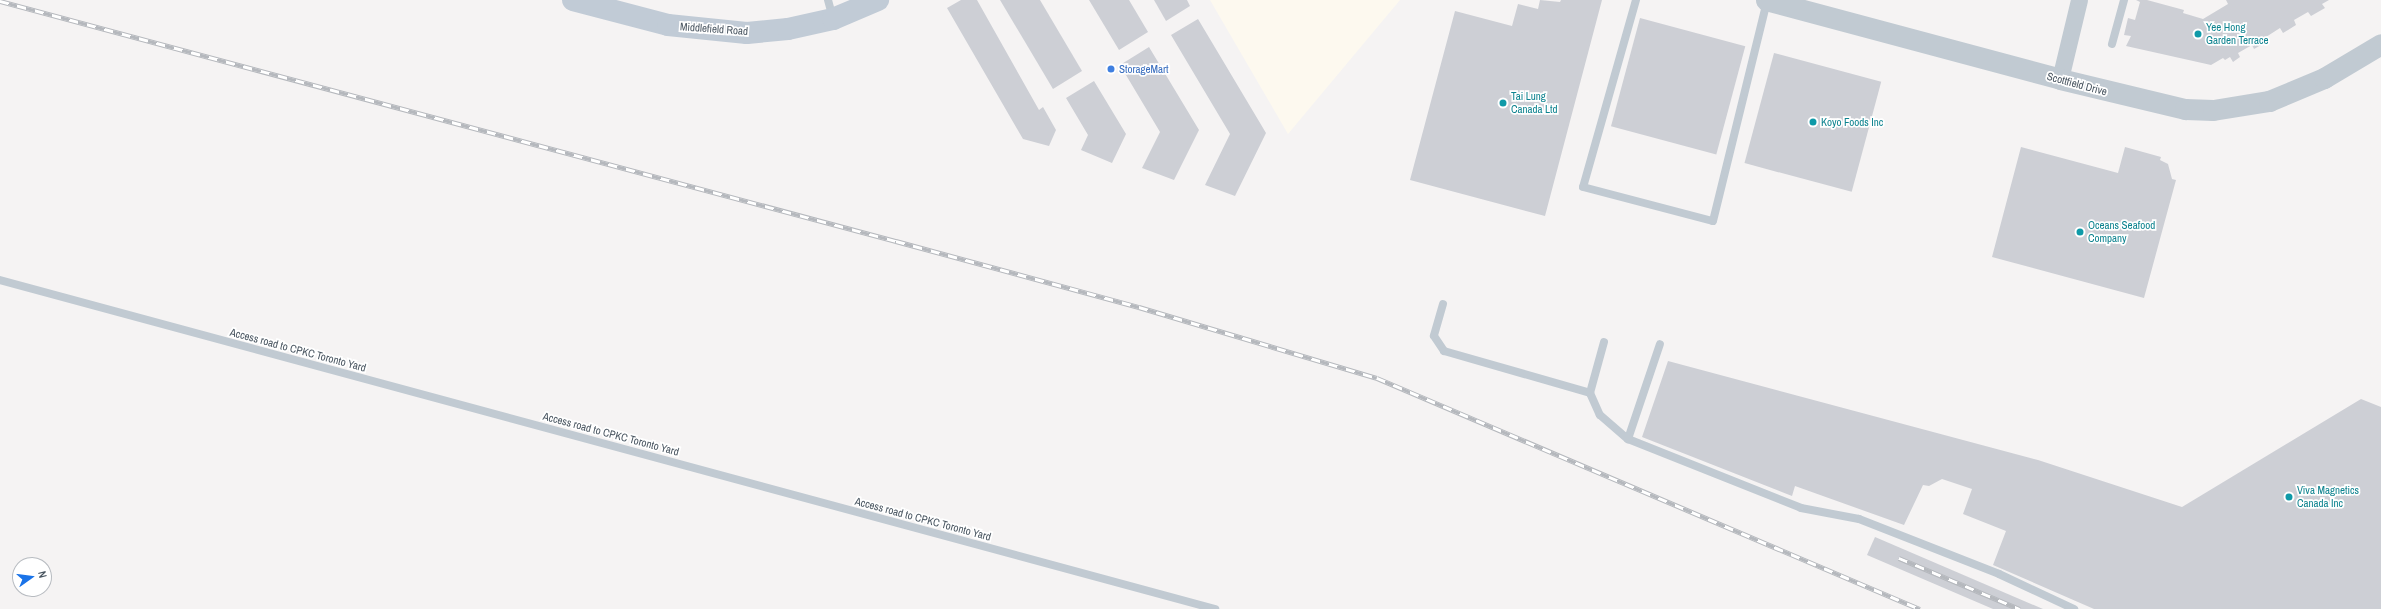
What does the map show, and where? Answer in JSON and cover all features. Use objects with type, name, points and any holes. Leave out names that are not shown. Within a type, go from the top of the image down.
[{"type":"main road","name":"Middlefield Road","points":[[573,0],[607,4],[668,25],[740,33],[788,29],[831,10],[878,0]]},
{"type":"street","name":"Scottfield Drive","points":[[1767,0],[2060,79],[2185,109],[2240,107],[2299,90],[2381,44]]},
{"type":"street","points":[[2060,79],[2079,0]]},
{"type":"lane","points":[[1636,0],[1583,187],[1714,221],[1767,0]]},
{"type":"lane","points":[[2112,44],[2124,0]]},
{"type":"lane","name":"Access road to CPKC Toronto Yard","points":[[0,280],[1216,609]]},
{"type":"lane","points":[[1443,304],[1434,336],[1444,351],[1590,393]]},
{"type":"lane","points":[[1604,342],[1590,393],[1600,415],[1628,439],[1801,508],[1860,518],[2000,574],[2074,609]]},
{"type":"lane","points":[[1628,439],[1660,344]]},
{"type":"shaded area","points":[[1210,0],[1400,0],[1288,134]]},
{"type":"building","points":[[961,0],[977,0],[1039,110],[1043,107],[1056,130],[1049,146],[1023,139],[947,8]]},
{"type":"building","points":[[1000,0],[1040,0],[1082,71],[1053,89]]},
{"type":"building","points":[[1089,0],[1129,0],[1148,32],[1119,50]]},
{"type":"building","points":[[1154,0],[1187,0],[1190,6],[1166,21]]},
{"type":"building","name":"Tai Lung Canada Ltd","points":[[1540,0],[1560,2],[1561,0],[1602,0],[1545,216],[1410,180],[1455,11],[1512,26],[1518,4],[1538,9]]},
{"type":"building","name":"Yee Hong Garden Terrace","points":[[2136,0],[2147,0],[2184,10],[2183,13],[2203,19],[2228,4],[2226,0],[2329,0],[2322,4],[2325,8],[2311,16],[2308,12],[2294,20],[2296,25],[2283,33],[2280,28],[2266,37],[2268,41],[2254,49],[2252,45],[2238,53],[2240,57],[2233,62],[2230,57],[2225,60],[2223,58],[2211,65],[2126,46],[2131,36],[2124,35],[2128,18],[2135,20],[2140,2]]},
{"type":"building","points":[[1640,18],[1745,46],[1716,154],[1611,126]]},
{"type":"building","points":[[1198,19],[1266,133],[1235,196],[1205,185],[1230,134],[1171,35]]},
{"type":"building","points":[[1149,47],[1199,130],[1174,180],[1142,168],[1160,132],[1120,65]]},
{"type":"building","name":"Koyo Foods Inc","points":[[1774,53],[1881,82],[1852,192],[1744,163]]},
{"type":"building","points":[[1094,81],[1126,134],[1112,163],[1081,150],[1088,135],[1066,98]]},
{"type":"building","name":"Oceans Seafood Company","points":[[2021,147],[2118,173],[2125,147],[2161,157],[2160,160],[2168,164],[2172,179],[2176,180],[2144,298],[1992,257]]},
{"type":"building","name":"Viva Magnetics Canada Inc","points":[[1668,361],[2038,460],[2182,507],[2361,399],[2381,407],[2381,609],[2094,609],[1993,565],[2006,531],[1963,514],[1972,489],[1942,479],[1929,486],[1923,485],[1904,525],[1795,486],[1792,496],[1642,437]]},
{"type":"building","points":[[1875,537],[2043,609],[1993,609],[1867,555]]},
{"type":"railway","points":[[0,1],[1139,307],[1377,378],[1920,609]]},
{"type":"railway","points":[[1899,558],[2020,609]]},
{"type":"place","name":"Yee Hong Garden Terrace","points":[[2198,34]]},
{"type":"place","name":"StorageMart","points":[[1111,69]]},
{"type":"place","name":"Tai Lung Canada Ltd","points":[[1503,103]]},
{"type":"place","name":"Koyo Foods Inc","points":[[1813,122]]},
{"type":"place","name":"Oceans Seafood Company","points":[[2080,232]]},
{"type":"place","name":"Viva Magnetics Canada Inc","points":[[2289,497]]}]
